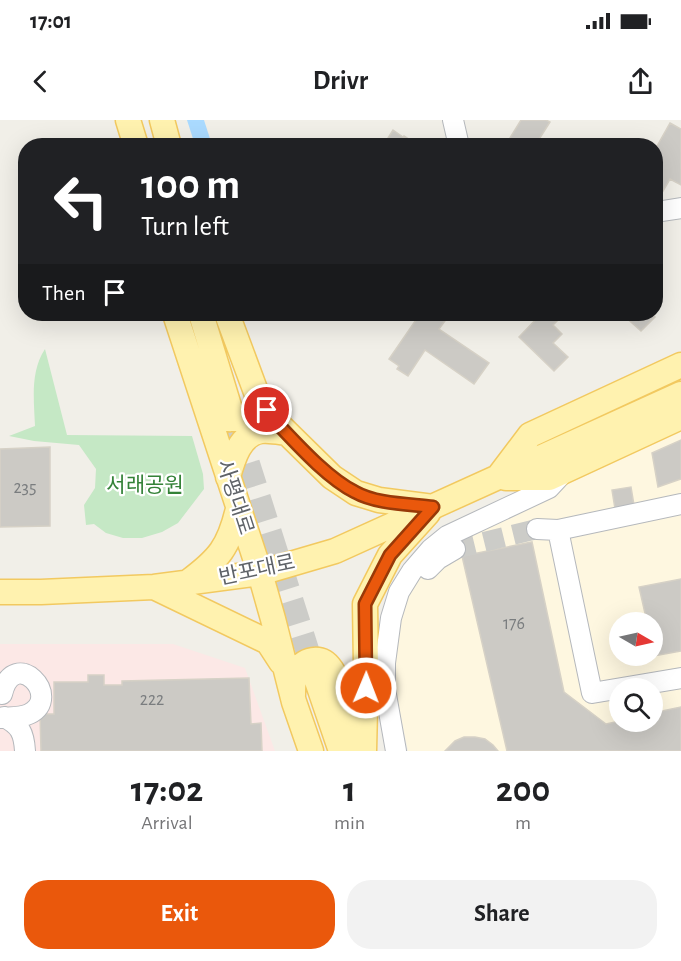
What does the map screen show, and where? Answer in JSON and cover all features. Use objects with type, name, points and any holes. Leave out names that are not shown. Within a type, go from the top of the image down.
[{"type":"main road","points":[[113,120],[119,138]]},
{"type":"main road","points":[[128,120],[134,138]]},
{"type":"main road","points":[[143,120],[149,138]]},
{"type":"main road","points":[[162,120],[167,138]]},
{"type":"main road","name":"사평대로","points":[[178,321],[217,406],[228,477],[273,619],[303,676],[294,702],[311,751]]},
{"type":"main road","points":[[191,321],[217,406]]},
{"type":"main road","points":[[202,321],[217,406],[215,416],[229,419],[242,417],[254,411],[260,400]]},
{"type":"main road","points":[[230,321],[260,400],[286,433],[332,477],[356,493],[379,500],[433,507]]},
{"type":"main road","name":"반포대로","points":[[498,478],[530,435],[681,365]]},
{"type":"main road","points":[[498,478],[681,394]]},
{"type":"main road","name":"반포대로","points":[[0,592],[154,587],[260,573],[335,550],[498,478],[549,478],[681,417]]},
{"type":"main road","points":[[228,477],[235,455],[246,438],[261,431],[286,433]]},
{"type":"main road","points":[[362,751],[366,667],[365,604],[390,555],[433,507]]},
{"type":"main road","points":[[188,582],[202,572],[224,548],[232,534],[238,508]]},
{"type":"main road","points":[[154,587],[268,642],[303,676],[341,751]]},
{"type":"main road","points":[[294,702],[293,683],[299,668],[313,660],[324,662],[332,670],[339,685],[362,751]]},
{"type":"main road","points":[[303,676],[328,751]]},
{"type":"lane","points":[[453,120],[457,138]]},
{"type":"lane","points":[[663,211],[681,208]]},
{"type":"lane","points":[[396,751],[385,688],[385,672],[391,618],[399,592],[412,571],[431,549],[447,536],[549,488],[564,472]]},
{"type":"lane","points":[[537,529],[558,530],[681,504]]},
{"type":"lane","points":[[558,530],[592,693],[681,678]]},
{"type":"lane","points":[[403,751],[392,670],[398,624],[408,597],[425,573],[438,559],[455,549]]},
{"type":"lane","points":[[366,667],[391,751]]},
{"type":"lane","points":[[2,694],[7,680],[15,674],[23,673],[34,678],[40,689],[41,700],[39,706],[29,714],[2,717]]},
{"type":"lane","points":[[2,717],[15,723],[20,729],[25,739],[25,751]]},
{"type":"shaded area","points":[[681,431],[681,751],[408,751],[393,680],[402,600],[433,556],[479,525]]},
{"type":"shaded area","points":[[0,644],[173,644],[245,668],[275,751],[0,751]]},
{"type":"green space","name":"서래공원","points":[[45,349],[67,435],[192,436],[203,474],[204,489],[178,523],[162,532],[142,538],[123,538],[106,533],[94,524],[86,525],[84,505],[95,488],[96,469],[79,445],[9,436],[35,426],[35,377]]},
{"type":"water","points":[[187,120],[204,120],[210,138],[193,138]]},
{"type":"building","points":[[521,120],[550,122],[540,138],[510,138]]},
{"type":"building","points":[[670,123],[681,129],[681,185],[670,179],[663,191],[663,138]]},
{"type":"building","points":[[393,130],[407,138],[388,138]]},
{"type":"building","points":[[415,321],[445,321],[439,329],[489,363],[474,384],[425,350],[408,376],[397,369],[399,366],[389,359]]},
{"type":"building","points":[[534,321],[557,321],[553,325],[562,334],[553,343],[568,357],[554,371],[519,337]]},
{"type":"building","points":[[630,321],[651,321],[641,331]]},
{"type":"building","points":[[681,440],[681,479],[658,487],[652,453]]},
{"type":"building","points":[[50,447],[50,526],[0,527],[0,449]]},
{"type":"building","points":[[631,487],[635,511],[616,515],[612,490]]},
{"type":"building","points":[[532,542],[564,692],[606,724],[609,723],[609,732],[663,732],[663,711],[681,707],[681,751],[507,751],[462,556]]},
{"type":"building","points":[[681,579],[681,651],[663,654],[663,612],[645,612],[639,587]]},
{"type":"building","points":[[88,675],[104,675],[104,685],[122,685],[122,681],[249,678],[251,724],[261,723],[262,751],[41,751],[40,714],[54,714],[54,682],[88,682]]},
{"type":"building","points":[[464,737],[485,739],[498,751],[445,751],[455,741]]},
{"type":"tunnel","points":[[237,429],[316,678]]},
{"type":"tunnel","points":[[455,549],[537,529]]},
{"type":"route","points":[[267,410],[274,420],[332,477],[356,493],[379,500],[433,507],[390,555],[365,604],[366,688]]}]
